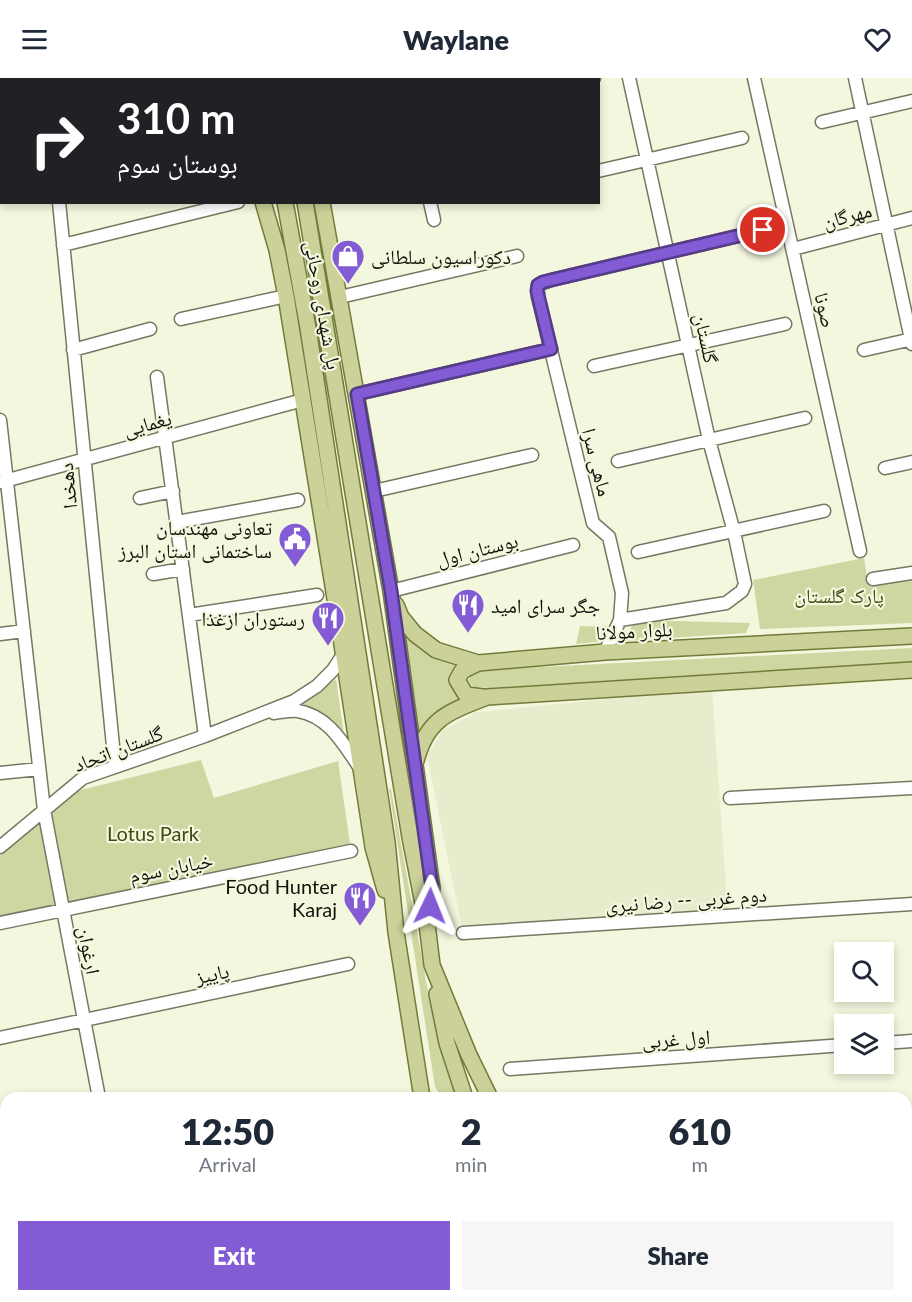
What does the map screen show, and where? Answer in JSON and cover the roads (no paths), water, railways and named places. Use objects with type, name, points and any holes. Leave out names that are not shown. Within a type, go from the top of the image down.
[{"type":"main road","points":[[264,204],[277,250],[286,296],[373,847],[396,932],[421,1092]]},
{"type":"main road","name":"پل شهدای روحانی","points":[[285,204],[308,328],[387,842],[396,932]]},
{"type":"main road","name":"پل شهدای روحانی","points":[[305,204],[410,837],[427,924]]},
{"type":"main road","points":[[322,204],[391,591],[432,888],[427,924],[432,964],[447,1043],[463,1092]]},
{"type":"main road","name":"بلوار مولانا","points":[[391,591],[401,617],[415,634],[436,650],[478,663],[604,652],[912,636]]},
{"type":"main road","points":[[478,663],[462,671],[457,680],[466,694],[487,697],[912,670]]},
{"type":"main road","points":[[415,766],[420,746],[427,731],[434,723],[458,708],[487,697]]},
{"type":"main road","points":[[432,964],[486,1092]]},
{"type":"street","name":"گلستان","points":[[620,620],[731,601],[742,591],[745,584],[734,532],[709,440],[629,78]]},
{"type":"street","name":"صونا","points":[[754,78],[860,551]]},
{"type":"street","points":[[855,78],[912,341],[864,350]]},
{"type":"street","points":[[822,122],[912,101]]},
{"type":"street","points":[[600,171],[742,138]]},
{"type":"street","name":"دهخدا","points":[[59,204],[115,766]]},
{"type":"street","points":[[63,245],[229,204]]},
{"type":"street","points":[[430,204],[434,220]]},
{"type":"street","name":"مهرگان","points":[[793,249],[912,218]]},
{"type":"street","points":[[668,252],[763,230]]},
{"type":"street","name":"ماهی سرا","points":[[604,652],[620,620],[622,592],[609,537],[593,523],[537,291],[538,285],[551,280],[668,252]]},
{"type":"street","points":[[340,297],[517,256]]},
{"type":"street","points":[[181,319],[286,296]]},
{"type":"street","points":[[594,366],[784,324]]},
{"type":"street","points":[[73,350],[150,329]]},
{"type":"street","points":[[357,394],[551,349]]},
{"type":"street","points":[[158,377],[205,736]]},
{"type":"street","name":"یغمایی","points":[[3,482],[303,400]]},
{"type":"street","points":[[618,461],[805,418]]},
{"type":"street","name":"ارغوان","points":[[0,420],[3,482],[24,631],[44,810],[98,1092]]},
{"type":"street","points":[[374,491],[532,455]]},
{"type":"street","points":[[885,468],[912,462]]},
{"type":"street","points":[[140,498],[173,491]]},
{"type":"street","points":[[177,522],[298,500]]},
{"type":"street","points":[[638,552],[824,511]]},
{"type":"street","name":"بوستان اول","points":[[391,591],[573,545]]},
{"type":"street","points":[[153,574],[183,569]]},
{"type":"street","points":[[873,579],[912,573]]},
{"type":"street","points":[[189,615],[317,595]]},
{"type":"street","points":[[0,634],[24,631]]},
{"type":"street","points":[[267,713],[294,701],[317,686],[333,670],[344,653]]},
{"type":"street","points":[[267,713],[298,711],[319,718],[335,732],[362,771]]},
{"type":"street","name":"گلستان اتحاد","points":[[0,847],[83,778],[267,713]]},
{"type":"street","points":[[0,773],[39,769]]},
{"type":"street","points":[[730,798],[912,788]]},
{"type":"street","name":"خیابان سوم","points":[[0,922],[351,851]]},
{"type":"street","name":"دوم غربی -- رضا نیری","points":[[463,933],[912,904]]},
{"type":"street","name":"پاییز","points":[[0,1038],[348,964]]},
{"type":"street","points":[[894,1042],[912,1041]]},
{"type":"street","name":"اول غربی","points":[[510,1069],[834,1046]]},
{"type":"place","name":"دکوراسیون سلطانی","points":[[348,285]]},
{"type":"place","name":"تعاونی مهندسان ساختمانی استان البرز","points":[[295,568]]},
{"type":"place","name":"جگر سرای امید","points":[[468,634]]},
{"type":"place","name":"رستوران ازغذا","points":[[328,647]]},
{"type":"place","name":"Food Hunter Karaj","points":[[360,927]]},
{"type":"park label","name":"پارک گلستان","points":[[839,595]]},
{"type":"park label","name":"Lotus Park","points":[[153,833]]}]
